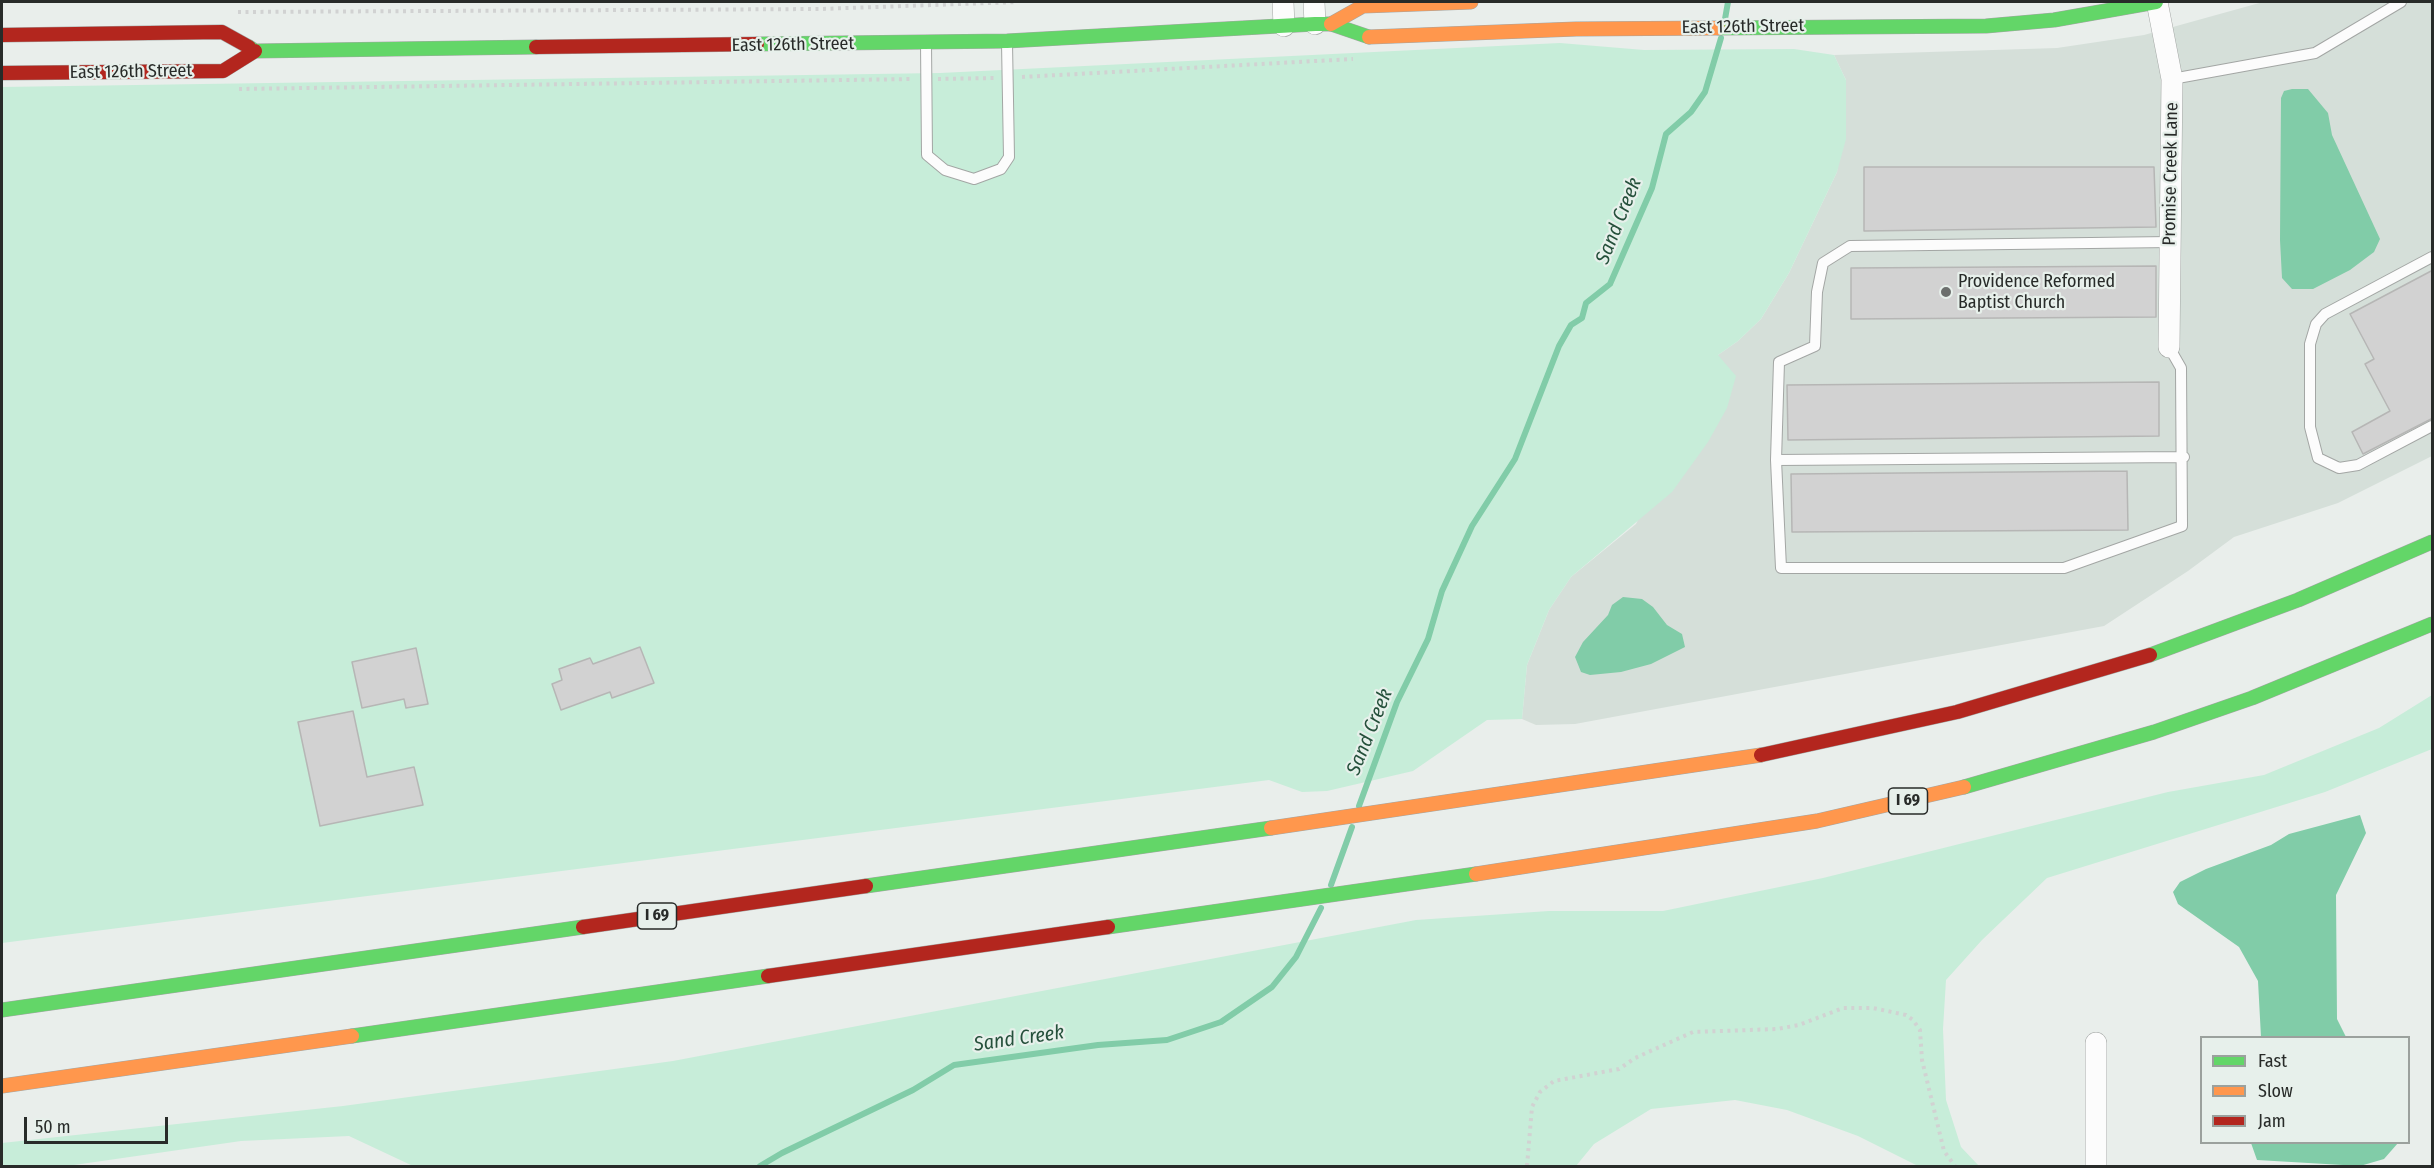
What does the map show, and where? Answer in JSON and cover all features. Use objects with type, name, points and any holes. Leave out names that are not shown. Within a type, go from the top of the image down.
[{"type":"main road","name":"East 126th Street","points":[[1323,24],[1363,6],[1471,2]]},
{"type":"main road","name":"East 126th Street","points":[[2,73],[223,70],[255,51],[1006,41],[1323,24],[1364,37],[1655,28],[1986,26],[2054,20],[2156,2]]},
{"type":"main road","points":[[2,35],[222,32],[255,51]]},
{"type":"main road","name":"I 69","points":[[2,1010],[1395,810],[1787,751],[1957,712],[2061,683],[2168,649],[2298,600],[2433,542]]},
{"type":"main road","name":"I 69","points":[[2,1086],[1749,834],[1955,790],[2165,729],[2262,694],[2433,624]]},
{"type":"street","points":[[1283,2],[1284,26]]},
{"type":"street","points":[[1314,2],[1323,24]]},
{"type":"street","name":"Promise Creek Lane","points":[[2156,2],[2172,79],[2169,347]]},
{"type":"street","points":[[2096,1043],[2096,1167]]},
{"type":"lane","points":[[2172,79],[2315,53],[2401,2]]},
{"type":"lane","points":[[926,43],[927,155],[945,170],[974,179],[1001,169],[1010,158],[1006,41]]},
{"type":"lane","points":[[2169,347],[2181,368],[2184,457],[2182,526],[2064,568],[1781,568],[1776,460],[1779,362],[1815,346],[1817,292],[1823,263],[1850,246],[2171,242]]},
{"type":"lane","points":[[2433,257],[2325,314],[2316,324],[2310,344],[2310,427],[2318,458],[2339,468],[2358,465],[2433,426]]},
{"type":"lane","points":[[1776,460],[2184,457]]},
{"type":"path","points":[[229,12],[820,9],[1017,2]]},
{"type":"path","points":[[236,89],[1008,78],[1358,58]]},
{"type":"path","points":[[1527,1167],[1532,1107],[1540,1092],[1554,1081],[1618,1069],[1635,1058],[1693,1032],[1777,1029],[1798,1025],[1843,1008],[1873,1008],[1906,1015],[1913,1020],[1920,1030],[1922,1060],[1944,1151],[1955,1167]]},
{"type":"shaded area","points":[[2263,2],[2432,2],[2432,456],[2338,503],[2234,537],[2188,571],[2104,626],[1575,724],[1536,725],[1522,719],[1527,665],[1549,610],[1571,577],[1636,524],[1718,355],[1738,341],[1761,319],[1789,273],[1837,172],[1846,80],[1834,55],[2057,48],[2144,35]]},
{"type":"shaded area","points":[[1560,43],[1644,50],[1794,49],[1834,55],[1846,80],[1846,139],[1837,172],[1789,273],[1761,319],[1738,341],[1718,355],[1736,376],[1727,408],[1708,442],[1672,492],[1571,577],[1549,610],[1527,665],[1522,719],[1487,720],[1413,771],[1327,791],[1302,792],[1269,780],[2,943],[2,87],[940,73]]},
{"type":"shaded area","points":[[2308,89],[2328,113],[2332,135],[2380,239],[2374,252],[2350,270],[2313,289],[2292,289],[2282,278],[2281,98],[2284,91]]},
{"type":"shaded area","points":[[1623,597],[1642,599],[1653,607],[1667,625],[1682,634],[1685,647],[1651,664],[1621,672],[1590,675],[1581,672],[1575,657],[1583,642],[1608,615],[1612,605]]},
{"type":"shaded area","points":[[2432,695],[2432,749],[2325,792],[2047,878],[1982,940],[1946,980],[1943,1029],[1946,1100],[1961,1147],[1979,1166],[1918,1166],[1858,1136],[1787,1110],[1735,1100],[1651,1109],[1594,1144],[1576,1166],[413,1166],[349,1136],[241,1141],[67,1166],[2,1166],[2,1143],[343,1106],[673,1061],[1416,920],[1549,911],[1663,911],[1823,878],[2168,792],[2264,775],[2379,728]]},
{"type":"shaded area","points":[[2360,815],[2366,833],[2336,895],[2337,1019],[2346,1036],[2261,1036],[2258,981],[2239,947],[2178,904],[2173,892],[2180,882],[2206,869],[2271,845],[2289,834]]},
{"type":"shaded area","points":[[2252,1144],[2397,1144],[2384,1159],[2360,1166],[2257,1160]]},
{"type":"building","points":[[1864,167],[2154,167],[2156,227],[1864,231]]},
{"type":"building","points":[[2156,266],[2156,317],[1851,319],[1851,268]]},
{"type":"building","points":[[2433,270],[2433,418],[2363,454],[2352,432],[2390,411],[2365,364],[2374,359],[2350,314]]},
{"type":"building","points":[[2159,382],[2159,436],[1788,440],[1787,385]]},
{"type":"building","points":[[2127,471],[2128,530],[1792,532],[1791,474]]},
{"type":"building","points":[[640,647],[654,683],[612,698],[610,692],[561,710],[552,684],[562,680],[559,669],[590,658],[593,664]]},
{"type":"building","points":[[416,648],[428,704],[406,708],[404,699],[362,708],[352,662]]},
{"type":"building","points":[[353,711],[367,777],[414,767],[423,805],[320,826],[298,722]]},
{"type":"waterway","name":"Sand Creek","points":[[1725,19],[1728,2]]},
{"type":"waterway","name":"Sand Creek","points":[[1359,806],[1397,702],[1428,639],[1442,591],[1472,526],[1515,459],[1559,346],[1571,325],[1582,318],[1586,303],[1610,284],[1652,188],[1666,134],[1691,112],[1705,92],[1721,38]]},
{"type":"waterway","name":"Sand Creek","points":[[1331,885],[1352,827]]},
{"type":"waterway","name":"Sand Creek","points":[[760,1166],[782,1153],[913,1090],[954,1065],[1098,1045],[1167,1040],[1221,1022],[1272,987],[1296,957],[1321,908]]},
{"type":"traffic: fast","points":[[1718,28],[1986,26],[2054,20],[2156,2]]},
{"type":"traffic: fast","points":[[757,44],[1007,41],[1315,24],[1331,24],[1369,37]]},
{"type":"traffic: fast","points":[[249,47],[255,51],[536,47]]},
{"type":"traffic: fast","points":[[2150,655],[2298,600],[2432,542]]},
{"type":"traffic: fast","points":[[1964,787],[2154,732],[2252,698],[2432,624]]},
{"type":"traffic: fast","points":[[866,886],[1271,828]]},
{"type":"traffic: fast","points":[[1108,927],[1476,874]]},
{"type":"traffic: fast","points":[[2,1010],[583,927]]},
{"type":"traffic: fast","points":[[352,1036],[768,976]]},
{"type":"traffic: slow","points":[[1331,24],[1363,6],[1471,2]]},
{"type":"traffic: slow","points":[[1369,37],[1576,29],[1718,28]]},
{"type":"traffic: slow","points":[[1271,828],[1761,755]]},
{"type":"traffic: slow","points":[[1476,874],[1817,821],[1964,787]]},
{"type":"traffic: slow","points":[[2,1086],[352,1036]]},
{"type":"traffic: jam","points":[[2,35],[222,32],[249,47]]},
{"type":"traffic: jam","points":[[536,47],[757,44]]},
{"type":"traffic: jam","points":[[2,73],[223,71],[255,51]]},
{"type":"traffic: jam","points":[[1761,755],[1957,712],[2150,655]]},
{"type":"traffic: jam","points":[[583,927],[866,886]]},
{"type":"traffic: jam","points":[[768,976],[1108,927]]},
{"type":"place","name":"Providence Reformed Baptist Church","points":[[1946,292]]}]
